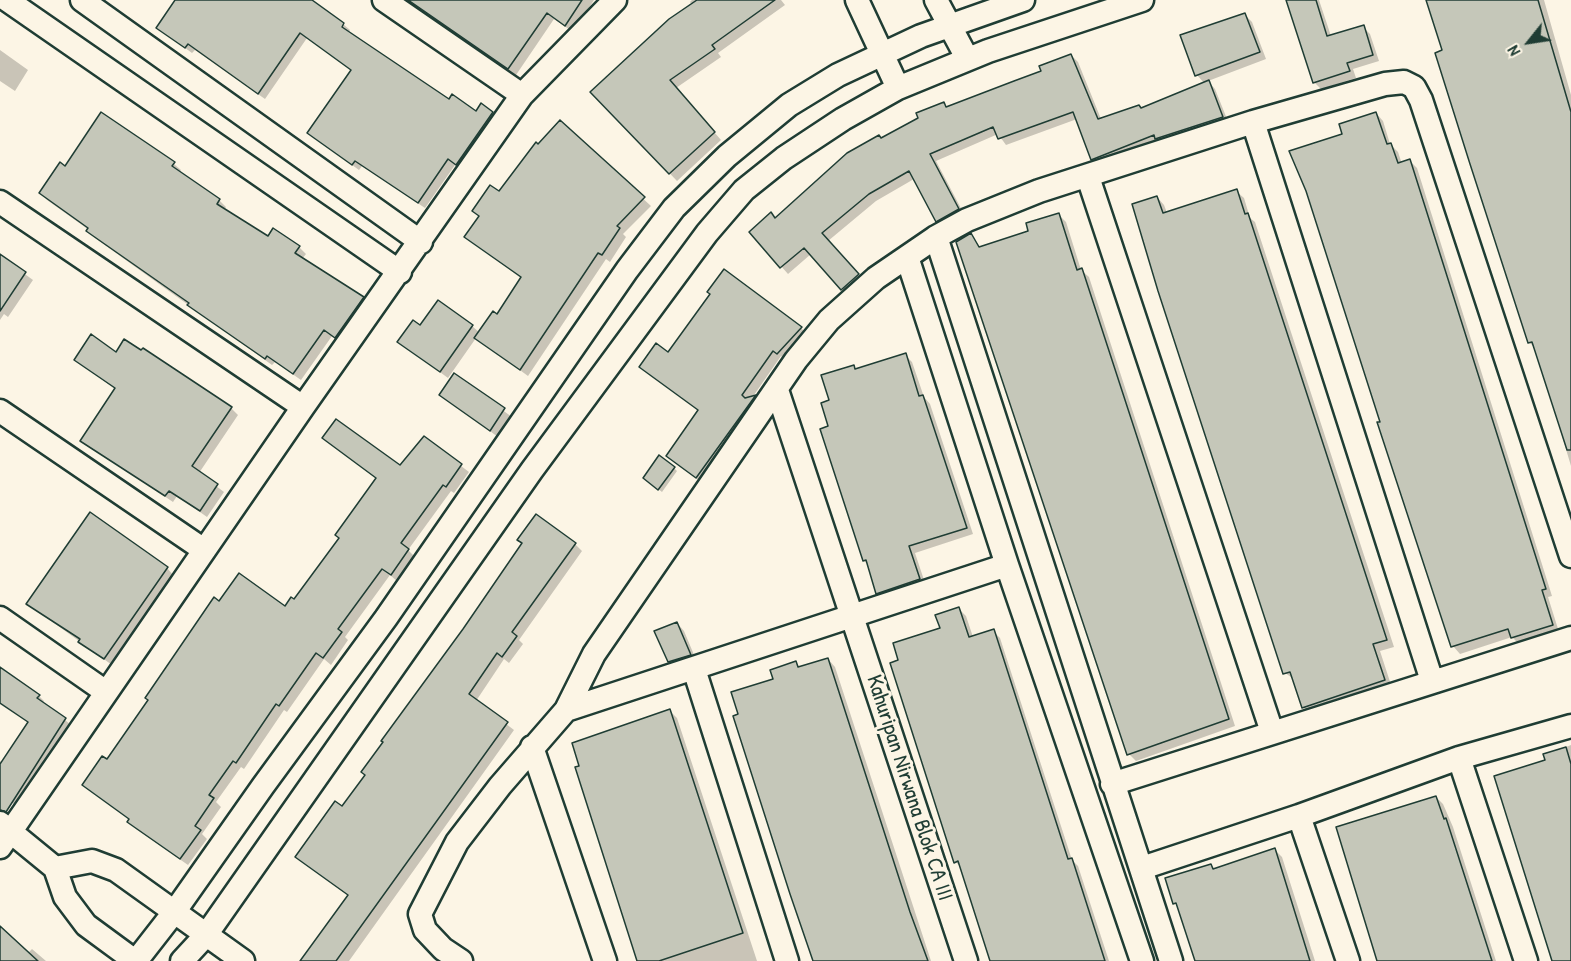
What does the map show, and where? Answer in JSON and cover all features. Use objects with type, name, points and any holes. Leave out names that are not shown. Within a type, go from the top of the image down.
[{"type":"street","points":[[7,0],[400,272]]},
{"type":"street","points":[[82,0],[421,243]]},
{"type":"street","points":[[384,0],[522,95]]},
{"type":"street","points":[[615,0],[522,95],[421,243],[303,407],[106,692],[4,834],[55,868],[65,897],[86,925],[136,961],[175,911],[386,618],[627,270],[674,208],[727,156],[789,105],[838,75],[951,24],[1023,0]]},
{"type":"street","points":[[857,0],[898,88]]},
{"type":"street","points":[[936,0],[951,24],[967,58]]},
{"type":"street","points":[[182,961],[206,935],[532,470],[707,232],[744,190],[784,158],[843,119],[898,88],[967,58],[1142,0]]},
{"type":"street","points":[[461,961],[443,949],[425,930],[420,914],[457,843],[532,747],[566,710],[594,654],[796,360],[829,320],[876,278],[936,237],[967,220],[1038,191],[1385,84],[1404,82],[1414,87],[1421,100],[1571,556]]},
{"type":"street","points":[[1253,123],[1432,681]]},
{"type":"street","points":[[1088,177],[1272,732]]},
{"type":"street","points":[[0,202],[303,407]]},
{"type":"street","points":[[936,237],[1171,961]]},
{"type":"street","points":[[907,257],[1007,565],[1142,961]]},
{"type":"street","name":"Kahuripan Nirwana Blok CA III","points":[[777,390],[966,961]]},
{"type":"street","points":[[0,411],[204,550]]},
{"type":"street","points":[[501,451],[532,470]]},
{"type":"street","points":[[566,710],[1007,565]]},
{"type":"street","points":[[0,618],[106,692]]},
{"type":"street","points":[[1112,784],[1571,638]]},
{"type":"street","points":[[694,669],[787,961]]},
{"type":"street","points":[[1142,868],[1299,816],[1459,758],[1571,726]]},
{"type":"street","points":[[532,747],[605,961]]},
{"type":"street","points":[[1459,758],[1526,961]]},
{"type":"street","points":[[1299,816],[1348,961]]},
{"type":"street","points":[[55,868],[92,861],[116,870],[243,961]]},
{"type":"building","points":[[175,0],[312,0],[344,23],[342,27],[449,99],[452,94],[476,111],[481,103],[493,112],[456,165],[448,159],[418,203],[355,161],[352,165],[307,133],[351,70],[300,33],[258,94],[188,44],[185,48],[156,28]]},
{"type":"building","points":[[408,0],[582,0],[565,26],[547,13],[508,69]]},
{"type":"building","points":[[697,0],[775,0],[712,45],[715,49],[670,80],[715,132],[669,174],[590,92],[669,19]]},
{"type":"building","points":[[1286,0],[1316,0],[1327,36],[1364,25],[1373,55],[1347,63],[1350,71],[1313,83]]},
{"type":"building","points":[[1426,0],[1538,0],[1571,112],[1571,450],[1567,450],[1532,342],[1528,343],[1470,164],[1435,53],[1442,50]]},
{"type":"building","points":[[1245,13],[1260,52],[1195,76],[1180,35]]},
{"type":"building","points":[[1071,54],[1098,119],[1139,105],[1141,108],[1209,80],[1223,117],[1155,139],[1154,135],[1091,160],[1073,112],[998,139],[993,127],[930,154],[959,209],[936,222],[909,171],[869,194],[822,233],[859,274],[841,290],[804,248],[780,268],[749,232],[771,212],[775,218],[847,153],[879,135],[881,138],[918,118],[916,113],[944,102],[946,107],[1041,71],[1039,66]]},
{"type":"building","points":[[101,112],[175,162],[172,166],[220,199],[217,204],[268,236],[273,228],[300,246],[295,253],[364,297],[335,338],[324,330],[293,374],[267,356],[265,359],[187,305],[189,303],[86,231],[88,228],[39,193],[60,162],[65,166]]},
{"type":"building","points":[[1376,112],[1387,144],[1391,143],[1398,163],[1410,159],[1546,589],[1542,590],[1553,625],[1511,638],[1508,629],[1451,647],[1377,422],[1380,422],[1306,191],[1289,151],[1342,134],[1339,124]]},
{"type":"building","points":[[560,120],[645,197],[617,226],[620,228],[602,255],[598,253],[520,370],[474,338],[493,311],[497,314],[521,277],[464,237],[479,216],[472,211],[490,185],[499,191],[536,142],[538,144]]},
{"type":"building","points":[[1237,189],[1245,214],[1248,213],[1387,640],[1373,644],[1385,680],[1302,708],[1290,672],[1283,674],[1158,291],[1132,204],[1157,196],[1163,213]]},
{"type":"building","points":[[1059,213],[1077,270],[1082,268],[1229,719],[1127,755],[956,242],[971,233],[979,247],[1028,231],[1026,223]]},
{"type":"building","points":[[0,254],[26,272],[0,311]]},
{"type":"building","points":[[724,269],[802,327],[777,354],[773,351],[742,395],[745,398],[756,395],[696,478],[666,456],[698,410],[639,367],[656,343],[668,352],[710,294],[707,292]]},
{"type":"building","points":[[438,300],[473,325],[440,372],[397,342],[413,320],[420,325]]},
{"type":"building","points":[[91,334],[116,352],[124,339],[141,350],[143,348],[232,407],[192,466],[218,484],[200,511],[169,491],[165,496],[80,441],[115,388],[74,360]]},
{"type":"building","points":[[906,353],[919,396],[923,395],[967,528],[909,546],[920,579],[876,594],[820,429],[828,426],[821,403],[829,400],[821,375],[854,365],[855,369]]},
{"type":"building","points":[[454,373],[505,408],[490,431],[439,395]]},
{"type":"building","points":[[336,419],[400,465],[424,436],[462,464],[446,487],[443,485],[401,543],[409,549],[391,575],[382,569],[338,629],[342,632],[323,658],[316,653],[279,706],[276,704],[236,763],[233,761],[209,795],[214,798],[195,826],[201,830],[180,859],[127,822],[129,819],[82,785],[102,756],[107,759],[148,700],[145,698],[214,597],[219,601],[239,573],[285,606],[291,597],[294,599],[339,538],[335,535],[376,478],[322,438]]},
{"type":"building","points":[[659,455],[675,467],[658,490],[643,478]]},
{"type":"building","points":[[90,512],[168,567],[104,659],[78,642],[80,639],[26,604]]},
{"type":"building","points":[[536,514],[576,543],[512,632],[517,636],[502,657],[497,653],[469,694],[508,722],[336,961],[300,961],[348,895],[295,857],[335,801],[342,806],[365,775],[361,772],[383,742],[381,741],[463,629],[522,543],[517,540]]},
{"type":"building","points":[[959,607],[969,637],[994,629],[1068,859],[1072,858],[1105,961],[990,961],[958,861],[954,863],[890,663],[898,660],[893,643],[940,628],[935,615]]},
{"type":"building","points":[[677,622],[691,655],[668,662],[654,631]]},
{"type":"building","points":[[828,658],[928,961],[813,961],[790,894],[733,716],[738,714],[731,692],[773,679],[770,670],[796,661],[798,667]]},
{"type":"building","points":[[0,667],[40,695],[37,698],[66,718],[6,812],[0,810],[0,764],[28,722],[0,703]]},
{"type":"building","points":[[670,709],[743,933],[659,961],[637,961],[575,767],[579,766],[572,743]]},
{"type":"building","points":[[1566,747],[1571,764],[1571,961],[1552,961],[1494,776],[1545,760],[1543,754]]},
{"type":"building","points":[[1436,796],[1444,819],[1446,818],[1492,961],[1377,961],[1336,827]]},
{"type":"building","points":[[1275,848],[1310,961],[1195,961],[1176,903],[1173,904],[1165,878],[1211,864],[1213,869]]},
{"type":"building","points":[[0,926],[38,961],[0,961]]}]
